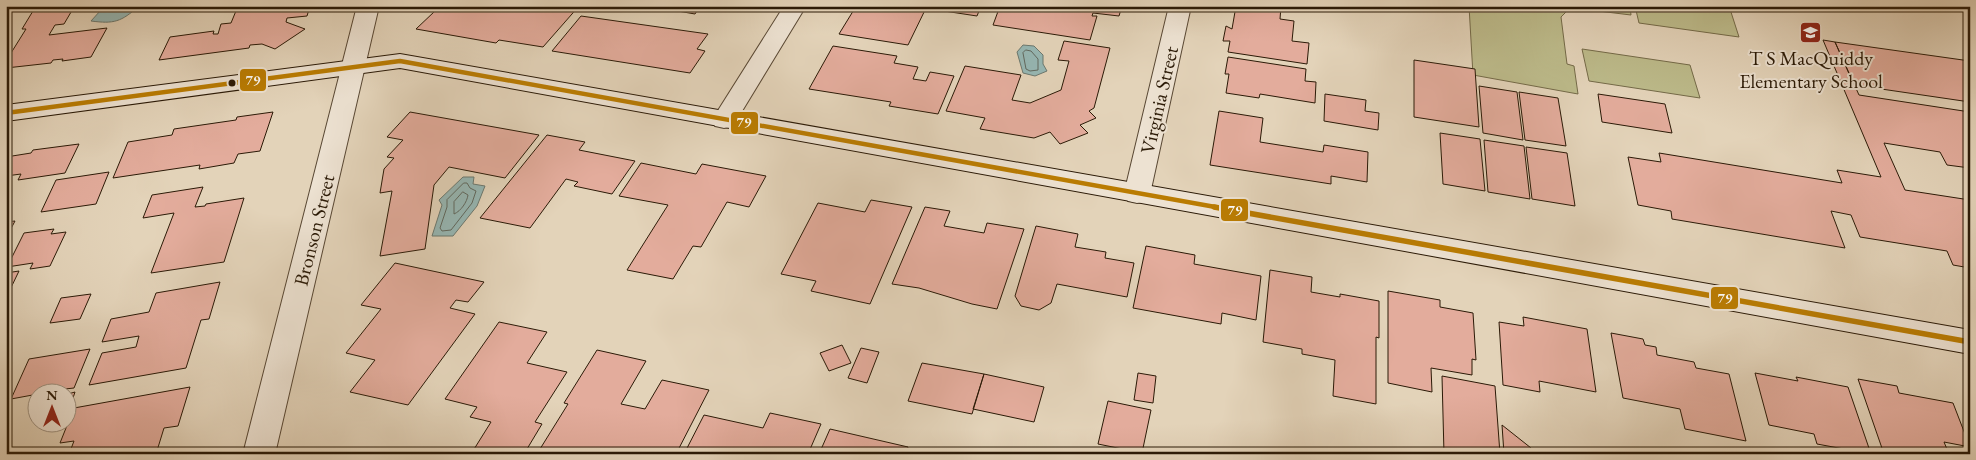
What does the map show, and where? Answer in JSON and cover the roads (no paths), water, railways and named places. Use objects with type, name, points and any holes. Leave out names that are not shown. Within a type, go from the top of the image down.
[{"type":"street","name":"Bronson Street","points":[[259,454],[368,6]]},
{"type":"street","points":[[724,120],[795,6]]},
{"type":"street","name":"Virginia Street","points":[[1137,194],[1180,6]]},
{"type":"street","points":[[6,113],[400,61],[1970,342]]},
{"type":"water","points":[[110,6],[139,6],[127,16],[117,21],[91,21],[101,10]]},
{"type":"water","points":[[1023,45],[1034,46],[1043,55],[1043,64],[1047,71],[1035,76],[1023,73],[1017,52]]},
{"type":"water","points":[[463,177],[474,177],[473,184],[485,186],[477,206],[453,236],[432,236],[442,205],[439,200]]},
{"type":"place","name":"T S MacQuiddy Elementary School","points":[[1811,32]]}]
